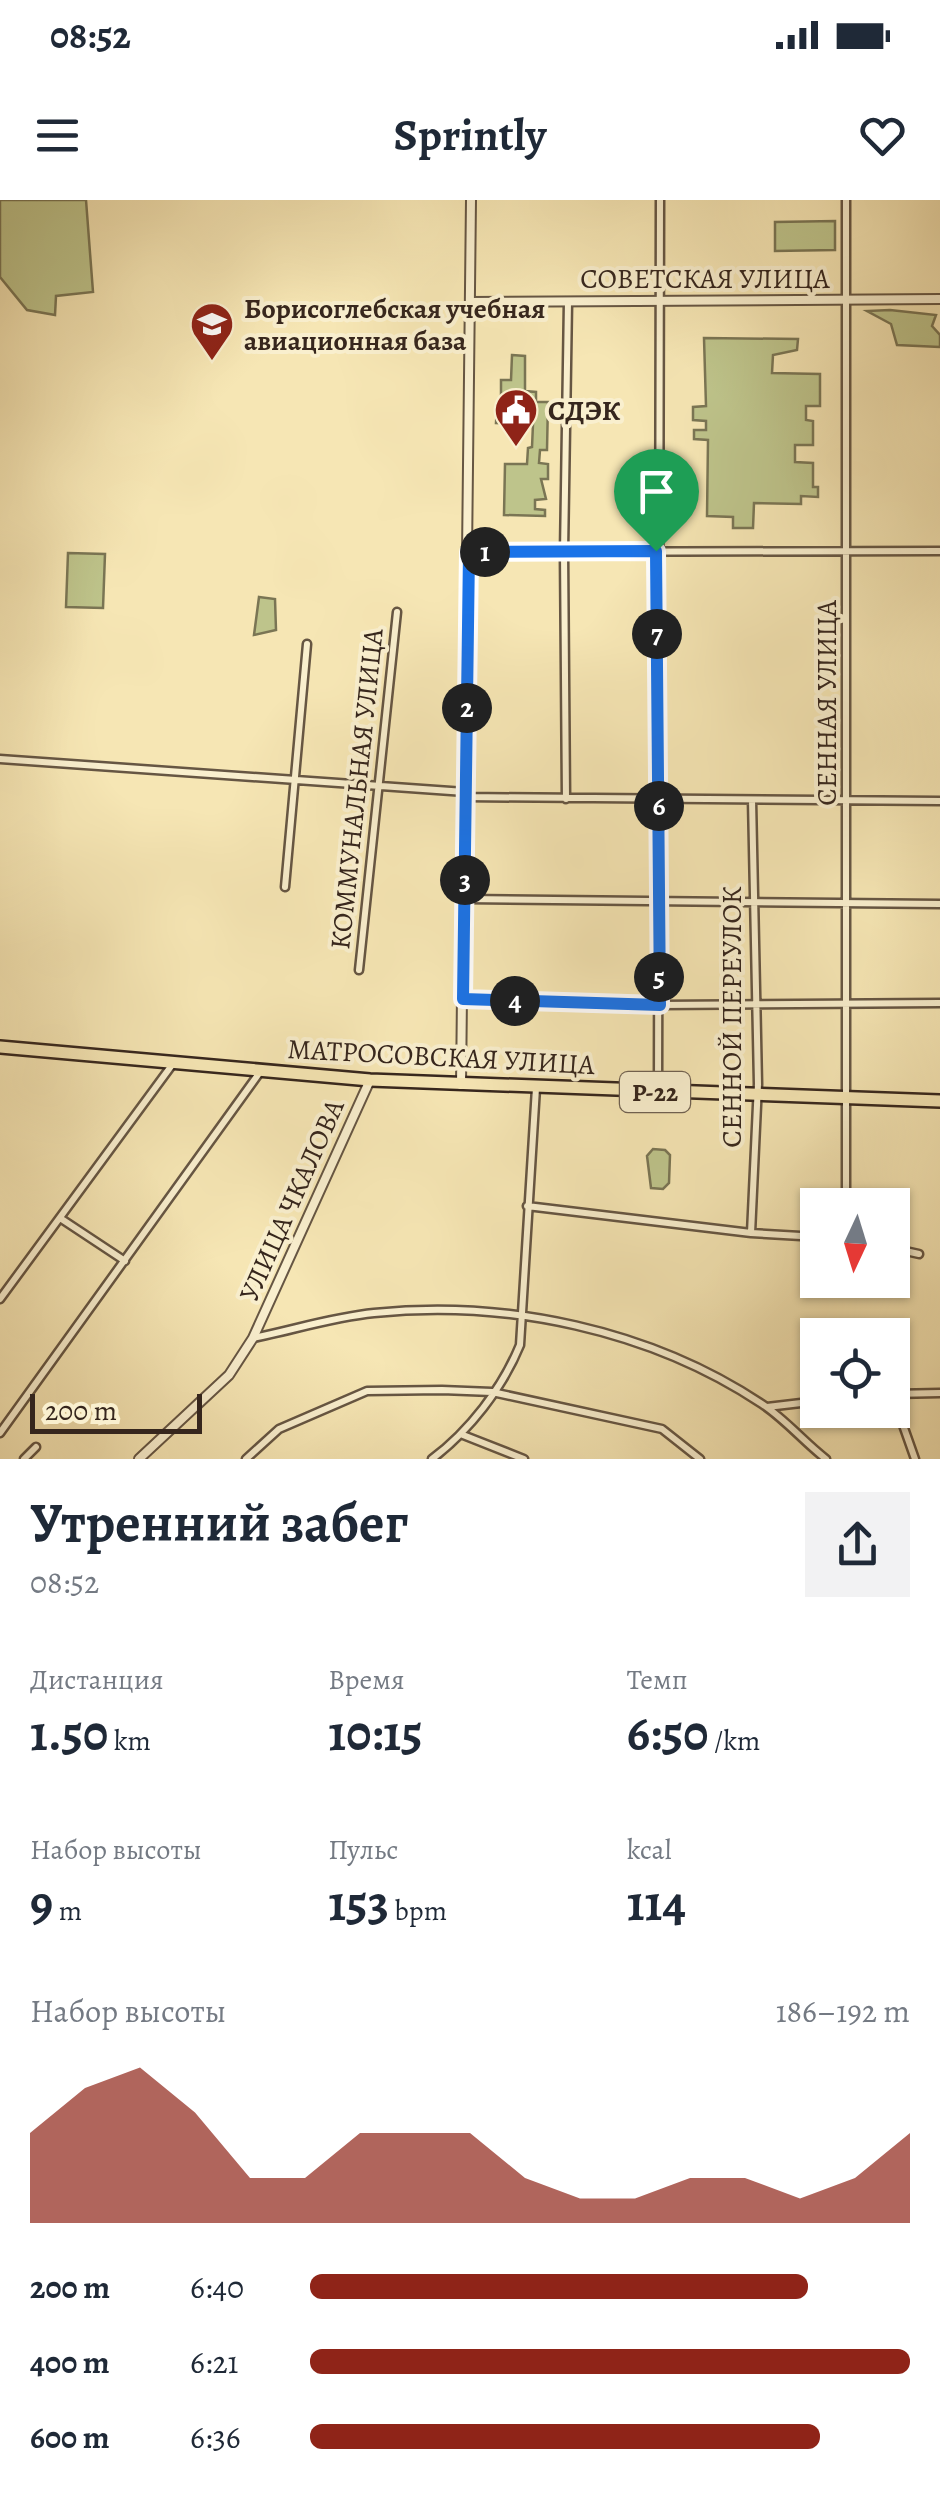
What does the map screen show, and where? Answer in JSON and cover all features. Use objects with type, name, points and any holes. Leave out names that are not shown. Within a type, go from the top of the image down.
[{"type":"highway","name":"МАТРОСОВСКАЯ УЛИЦА","points":[[0,1047],[370,1080],[849,1100],[940,1100]]},
{"type":"street","points":[[461,1085],[471,200]]},
{"type":"street","points":[[658,1092],[656,551],[660,200]]},
{"type":"street","name":"СЕННАЯ УЛИЦА","points":[[846,200],[846,1188]]},
{"type":"street","name":"СОВЕТСКАЯ УЛИЦА","points":[[471,302],[940,299]]},
{"type":"street","points":[[566,799],[568,302]]},
{"type":"street","points":[[469,552],[940,550]]},
{"type":"street","name":"КОММУНАЛЬНАЯ УЛИЦА","points":[[359,970],[397,612]]},
{"type":"street","points":[[285,887],[306,644]]},
{"type":"street","points":[[0,759],[466,795],[940,801]]},
{"type":"street","name":"СЕННОЙ ПЕРЕУЛОК","points":[[751,1233],[756,1005],[752,800]]},
{"type":"street","points":[[465,898],[658,904],[940,904]]},
{"type":"street","points":[[463,999],[660,1005],[940,1003]]},
{"type":"street","points":[[0,1299],[173,1064]]},
{"type":"street","points":[[0,1433],[260,1071]]},
{"type":"street","name":"УЛИЦА ЧКАЛОВА","points":[[139,1459],[229,1374],[253,1338],[370,1080]]},
{"type":"street","points":[[432,1459],[463,1435],[510,1372],[520,1345],[536,1088]]},
{"type":"street","points":[[527,1206],[800,1236]]},
{"type":"street","points":[[60,1218],[125,1260]]},
{"type":"street","points":[[910,1252],[920,1254]]},
{"type":"street","points":[[253,1338],[370,1313],[432,1309],[520,1316],[642,1343],[715,1374],[767,1406],[826,1459]]},
{"type":"street","points":[[246,1459],[279,1429],[367,1391],[492,1392],[662,1429],[700,1459]]},
{"type":"street","points":[[915,1459],[892,1394],[940,1392]]},
{"type":"street","points":[[767,1406],[800,1403]]},
{"type":"street","points":[[463,1435],[524,1459]]},
{"type":"street","points":[[24,1459],[36,1446]]},
{"type":"green space","points":[[0,200],[86,200],[93,292],[56,296],[55,315],[27,310],[0,277]]},
{"type":"green space","points":[[835,221],[835,250],[775,251],[775,222]]},
{"type":"green space","points":[[867,311],[936,315],[932,326],[940,335],[940,347],[897,345],[891,324]]},
{"type":"green space","points":[[704,338],[798,339],[797,350],[773,355],[772,373],[820,374],[820,406],[806,406],[806,420],[813,421],[813,445],[795,445],[795,462],[813,463],[813,487],[818,487],[818,497],[801,496],[801,504],[754,503],[753,528],[733,528],[733,517],[707,516],[708,440],[694,439],[694,430],[706,430],[706,421],[693,420],[693,407],[706,406]]},
{"type":"green space","points":[[512,355],[525,356],[525,391],[536,392],[536,402],[548,402],[547,450],[540,450],[539,463],[548,464],[548,479],[541,479],[546,499],[535,500],[535,509],[545,510],[545,516],[504,515],[505,464],[527,464],[528,448],[532,447],[533,424],[496,423],[497,406],[514,406],[514,395],[501,394],[501,380],[511,380]]},
{"type":"green space","points":[[68,553],[105,554],[103,608],[66,607]]},
{"type":"green space","points":[[259,597],[275,599],[276,630],[254,635]]},
{"type":"green space","points":[[653,1149],[665,1150],[670,1155],[669,1183],[663,1189],[651,1188],[647,1156]]},
{"type":"place","name":"Борисоглебская учебная авиационная база","points":[[212,362]]},
{"type":"place","name":"СДЭК","points":[[516,448]]},
{"type":"route","points":[[656,551],[660,1005],[463,999],[469,552],[656,551]]}]
